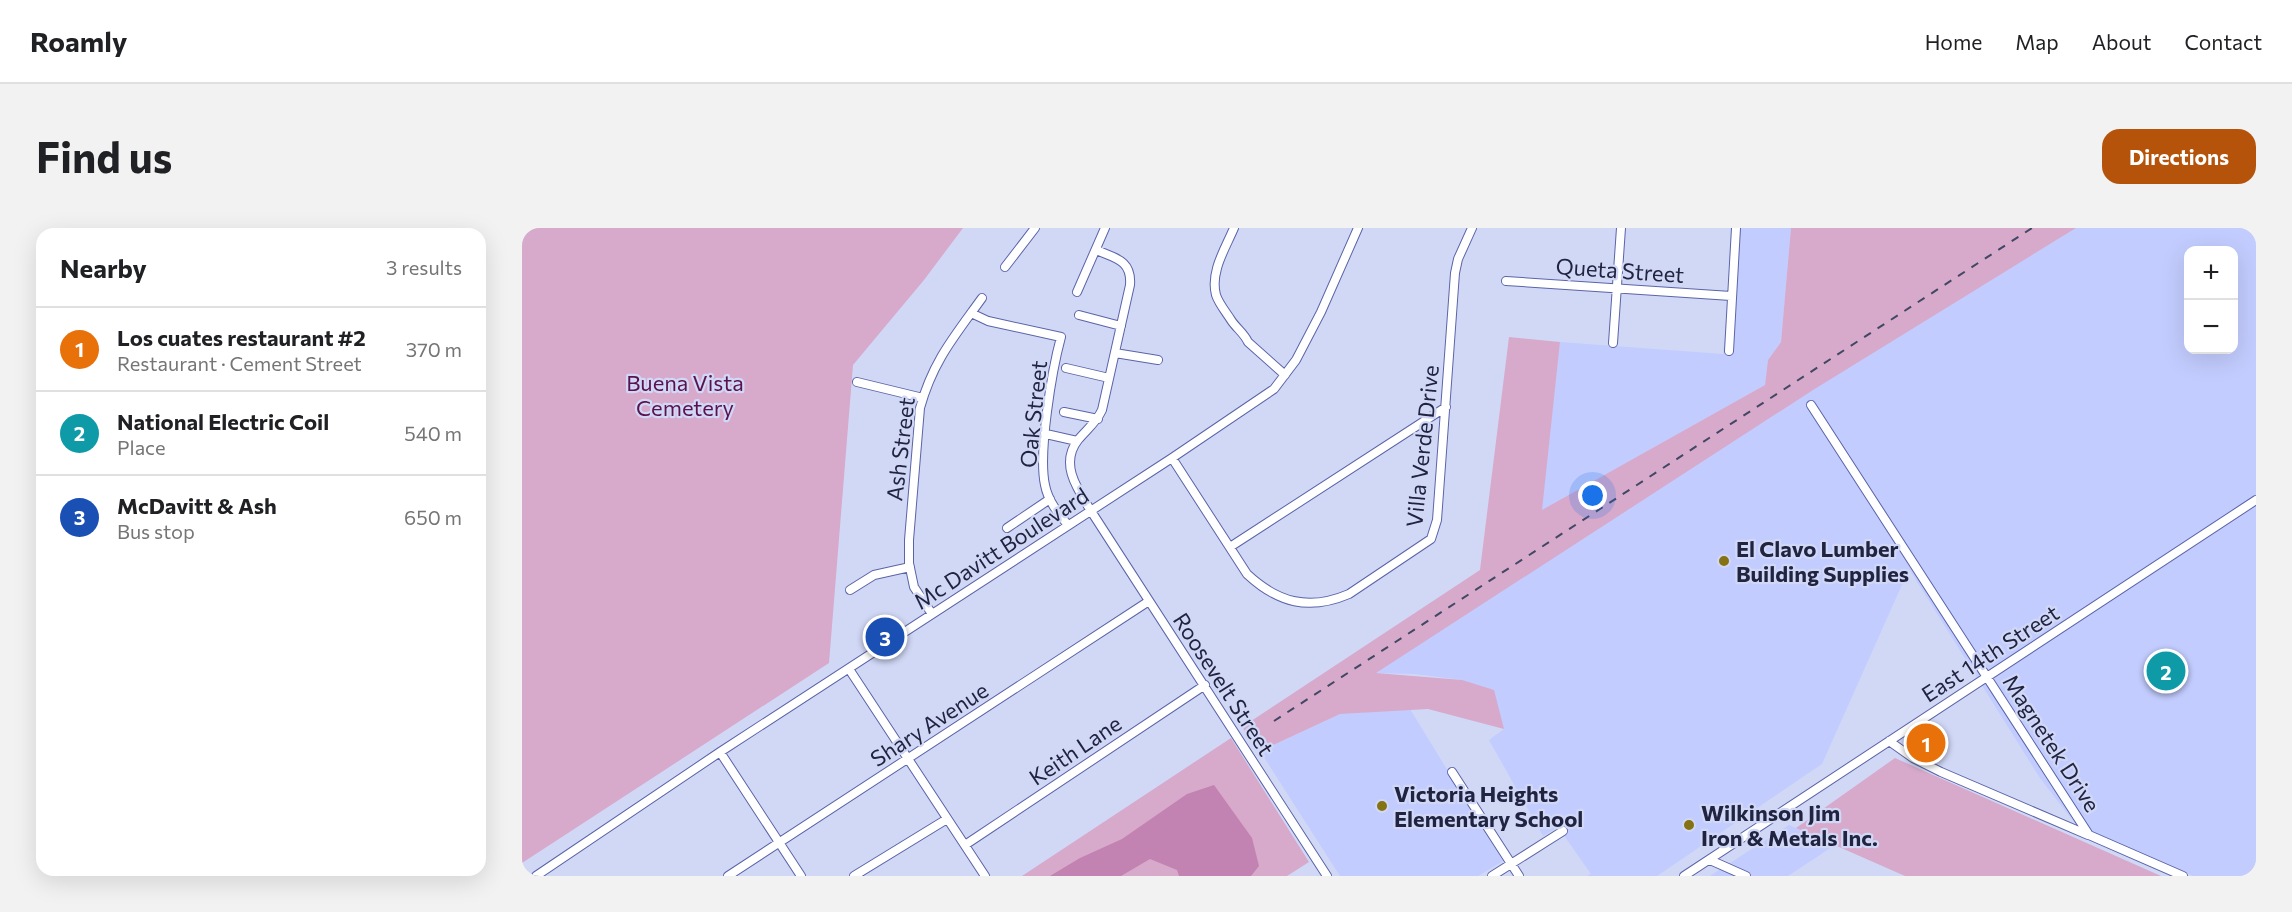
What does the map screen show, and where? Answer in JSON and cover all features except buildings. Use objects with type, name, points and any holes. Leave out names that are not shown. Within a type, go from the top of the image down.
[{"type":"street","points":[[1005,267],[1035,228]]},
{"type":"street","points":[[1077,292],[1106,228]]},
{"type":"street","points":[[1234,228],[1216,267],[1216,297],[1248,342],[1285,375]]},
{"type":"street","name":"Mc Davitt Boulevard","points":[[536,876],[720,752],[1172,458],[1274,389],[1296,360],[1321,312],[1358,228]]},
{"type":"street","name":"Villa Verde Drive","points":[[1172,458],[1247,574],[1263,589],[1278,596],[1307,603],[1322,603],[1349,594],[1431,539],[1435,531],[1455,273],[1458,259],[1472,228]]},
{"type":"street","points":[[1613,343],[1621,228]]},
{"type":"street","points":[[1729,351],[1736,228]]},
{"type":"street","points":[[1046,434],[1077,441],[1098,419],[1102,410],[1130,285],[1130,270],[1122,261],[1096,250]]},
{"type":"street","name":"Queta Street","points":[[1506,281],[1731,296]]},
{"type":"street","name":"Ash Street","points":[[932,614],[914,587],[910,567],[909,536],[920,408],[943,351],[982,298]]},
{"type":"street","name":"Oak Street","points":[[971,313],[988,321],[1061,337],[1042,461],[1045,487],[1050,500],[1068,525]]},
{"type":"street","points":[[1079,315],[1121,326]]},
{"type":"street","points":[[1115,353],[1158,360]]},
{"type":"street","points":[[1066,368],[1109,378]]},
{"type":"street","points":[[857,382],[923,398]]},
{"type":"street","name":"Magnetek Drive","points":[[1811,405],[2090,835],[2182,876]]},
{"type":"street","points":[[1230,547],[1446,407]]},
{"type":"street","points":[[1064,412],[1098,419]]},
{"type":"street","name":"Roosevelt Street","points":[[1077,441],[1069,466],[1072,479],[1090,511],[1327,876]]},
{"type":"street","points":[[1007,528],[1050,500]]},
{"type":"street","name":"East 14th Street","points":[[1684,876],[2256,500]]},
{"type":"street","points":[[850,590],[874,575],[910,567]]},
{"type":"street","name":"Shary Avenue","points":[[728,876],[1149,601]]},
{"type":"street","points":[[849,669],[985,876]]},
{"type":"street","name":"Keith Lane","points":[[965,845],[1205,685]]},
{"type":"street","points":[[1889,741],[1913,758],[1941,772],[2090,835]]},
{"type":"street","points":[[720,752],[801,876]]},
{"type":"street","points":[[1452,772],[1519,876]]},
{"type":"street","points":[[854,876],[947,819]]},
{"type":"street","points":[[1492,876],[1563,831]]},
{"type":"street","points":[[1710,860],[1746,876]]},
{"type":"shaded area","points":[[1735,228],[1791,228],[1781,342],[1768,360],[1765,385],[1541,511],[1560,342],[1723,354]]},
{"type":"shaded area","points":[[2076,228],[2256,228],[2256,876],[2193,876],[2077,826],[2040,778],[1909,569],[1822,764],[1657,876],[1587,876],[1591,874],[1558,827],[1543,836],[1489,740],[1504,729],[1462,680],[1414,674],[1375,673],[1616,514],[1824,382]]},
{"type":"shaded area","name":"Victoria Heights Elementary School","points":[[1410,709],[1503,861],[1478,876],[1340,876],[1260,751],[1340,714]]},
{"type":"shaded area","points":[[1214,785],[1252,838],[1259,866],[1251,876],[1179,876],[1177,870],[1150,859],[1121,876],[1050,876],[1080,858],[1122,839],[1187,794]]},
{"type":"shaded area","points":[[1789,825],[1835,845],[1788,876],[1710,876]]},
{"type":"green space","name":"Buena Vista Cemetery","points":[[522,228],[963,228],[924,280],[853,365],[829,663],[522,863]]},
{"type":"green space","points":[[1791,228],[2076,228],[1813,390],[1376,673],[1462,680],[1494,690],[1504,729],[1428,709],[1340,714],[1260,751],[1242,727],[1480,570],[1509,337],[1560,342],[1542,510],[1765,385],[1768,360],[1781,342]]},
{"type":"green space","points":[[1231,738],[1309,862],[1287,876],[1022,876]]},
{"type":"green space","points":[[1895,758],[2161,876],[1905,876],[1796,828]]},
{"type":"railway","points":[[1274,721],[2032,228]]},
{"type":"place","name":"El Clavo Lumber Building Supplies","points":[[1724,561]]},
{"type":"place","name":"McDavitt & Ash","points":[[885,637]]},
{"type":"place","name":"National Electric Coil","points":[[2166,671]]},
{"type":"place","name":"Los cuates restaurant #2","points":[[1926,743]]},
{"type":"place","name":"Victoria Heights Elementary School","points":[[1382,806]]},
{"type":"place","name":"Wilkinson Jim Iron & Metals Inc.","points":[[1689,825]]}]
